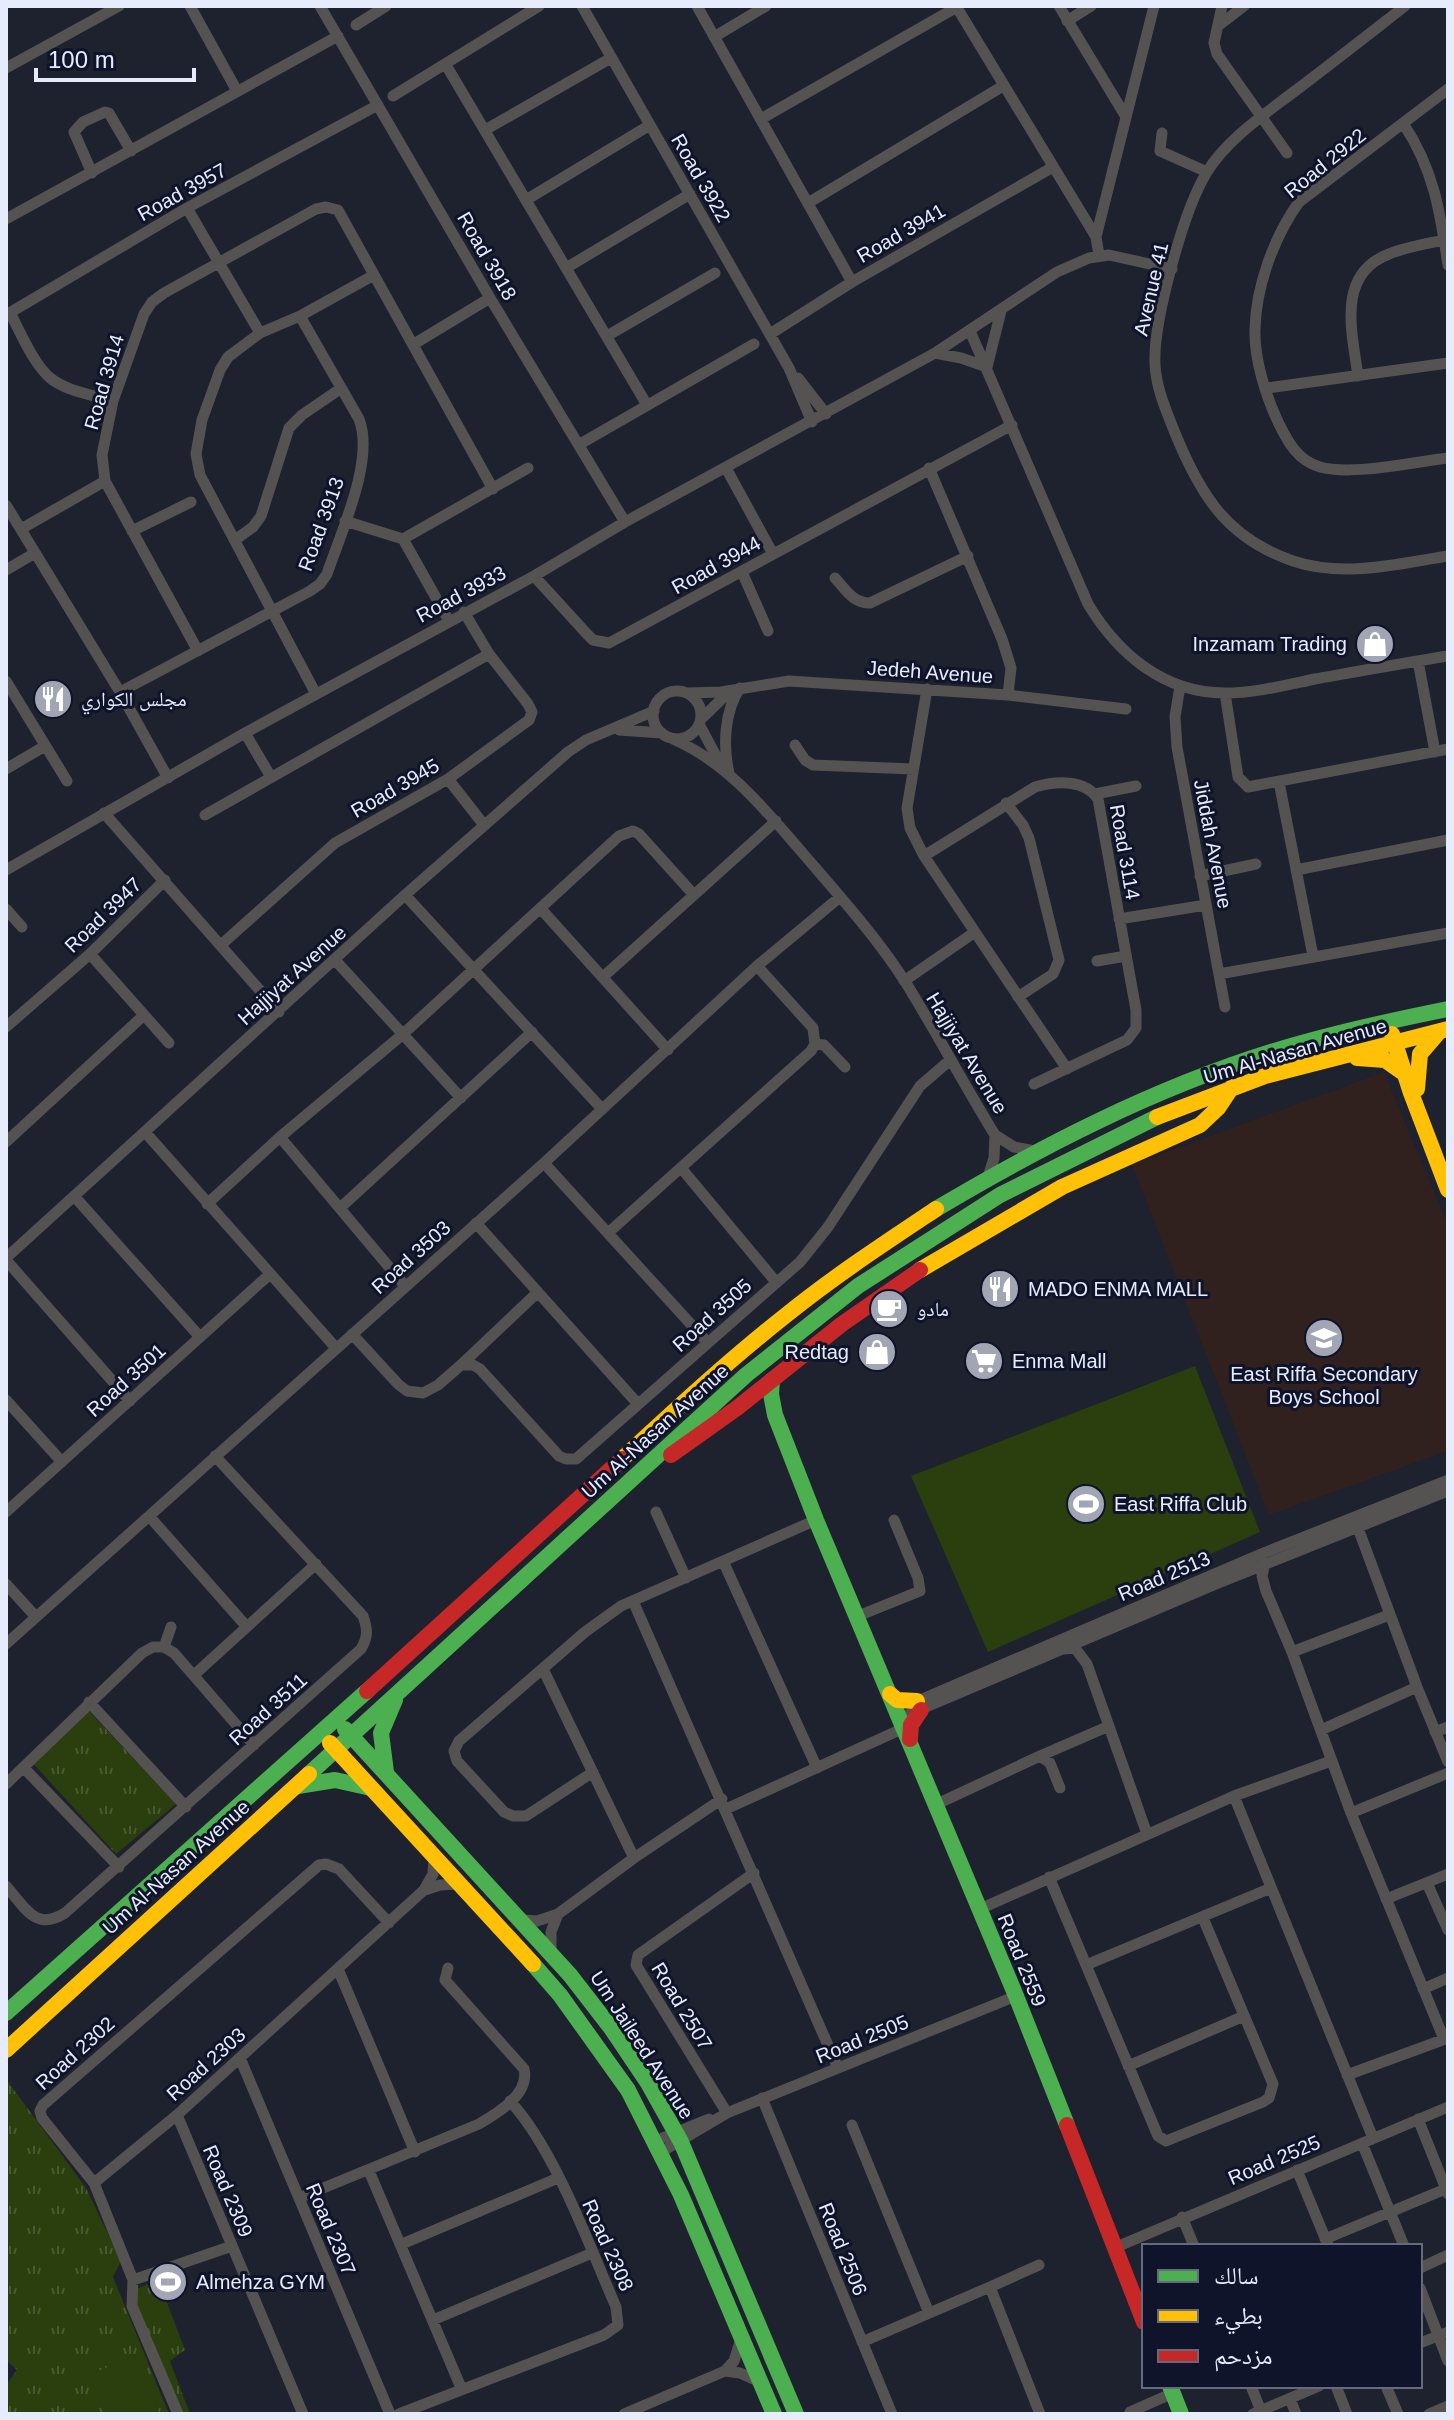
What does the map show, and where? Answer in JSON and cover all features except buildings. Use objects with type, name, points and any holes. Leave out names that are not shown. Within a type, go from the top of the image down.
[{"type":"street","points":[[6,68],[119,6]]},
{"type":"street","points":[[190,6],[237,91]]},
{"type":"street","name":"Road 3918","points":[[320,6],[625,522]]},
{"type":"street","points":[[356,25],[386,6]]},
{"type":"street","points":[[393,96],[539,6]]},
{"type":"street","name":"Road 3922","points":[[582,6],[789,368],[812,422]]},
{"type":"street","points":[[697,6],[852,282]]},
{"type":"street","points":[[714,37],[766,6]]},
{"type":"street","points":[[761,119],[956,6],[1096,237],[1099,255]]},
{"type":"street","points":[[1059,6],[1126,117]]},
{"type":"street","points":[[1067,21],[1091,6]]},
{"type":"street","points":[[1096,237],[1154,6]]},
{"type":"street","points":[[1222,6],[1214,43],[1217,54],[1287,153]]},
{"type":"street","points":[[1217,26],[1244,6]]},
{"type":"street","name":"Avenue 41","points":[[1397,8],[1262,117],[1217,158],[1207,172],[1197,192],[1172,269],[1157,330],[1157,379],[1160,395],[1192,475],[1219,513],[1255,543],[1275,554],[1314,567],[1364,569],[1448,556]]},
{"type":"street","points":[[6,219],[338,36]]},
{"type":"street","points":[[485,130],[611,58]]},
{"type":"street","points":[[446,65],[647,405]]},
{"type":"street","points":[[808,203],[1003,86]]},
{"type":"street","name":"Road 2922","points":[[1448,89],[1299,202],[1287,218],[1270,258],[1258,302],[1255,328],[1256,351],[1273,411],[1293,449],[1305,460],[1318,467],[1342,470],[1448,458]]},
{"type":"street","name":"Road 3957","points":[[8,314],[187,208],[378,105]]},
{"type":"street","points":[[92,173],[74,132],[83,122],[109,113],[131,151]]},
{"type":"street","points":[[1403,123],[1430,172],[1448,265]]},
{"type":"street","points":[[526,200],[650,125]]},
{"type":"street","points":[[1162,133],[1160,151],[1207,172]]},
{"type":"street","name":"Road 3941","points":[[770,334],[852,282],[1053,167]]},
{"type":"street","points":[[566,268],[690,194]]},
{"type":"street","name":"Road 3914","points":[[198,651],[105,481],[102,455],[113,401],[148,308],[164,293],[316,209],[326,207],[338,210],[374,275]]},
{"type":"street","points":[[187,208],[260,333]]},
{"type":"street","points":[[1358,376],[1349,311],[1361,272],[1389,253],[1444,240]]},
{"type":"street","name":"Road 3933","points":[[6,870],[245,733],[935,353],[1057,272],[1099,255],[1117,255],[1172,269]]},
{"type":"street","points":[[607,336],[715,273]]},
{"type":"street","points":[[316,694],[197,464],[198,437],[220,370],[228,357],[260,333],[300,316],[374,275],[493,489]]},
{"type":"street","points":[[414,344],[490,298]]},
{"type":"street","points":[[987,367],[1001,311]]},
{"type":"street","points":[[8,314],[50,378],[70,388],[113,401]]},
{"type":"street","name":"Road 3913","points":[[120,692],[271,612],[320,584],[327,574],[365,446],[359,419],[300,316]]},
{"type":"street","points":[[970,331],[1088,604],[1101,626],[1136,662],[1180,686],[1225,693],[1448,656]]},
{"type":"street","points":[[580,444],[754,344]]},
{"type":"street","points":[[935,353],[987,367]]},
{"type":"street","points":[[1267,388],[1448,363]]},
{"type":"street","name":"Road 3922","points":[[789,368],[826,414]]},
{"type":"street","points":[[235,540],[253,527],[261,516],[289,428],[302,415],[340,389]]},
{"type":"street","name":"Road 3944","points":[[534,576],[593,640],[609,643],[1012,425]]},
{"type":"street","points":[[403,539],[528,468]]},
{"type":"street","points":[[726,468],[773,554]]},
{"type":"street","points":[[929,468],[1009,660],[1012,676],[1008,695]]},
{"type":"street","points":[[21,529],[105,481]]},
{"type":"street","points":[[132,531],[191,502]]},
{"type":"street","points":[[6,505],[120,692],[168,778]]},
{"type":"street","points":[[345,521],[403,539],[449,621]]},
{"type":"street","points":[[6,570],[35,553]]},
{"type":"street","points":[[835,578],[853,598],[861,603],[870,603],[968,556]]},
{"type":"street","points":[[742,572],[768,631]]},
{"type":"street","name":"Road 3945","points":[[222,944],[335,843],[448,779],[529,720],[532,712],[528,704],[489,654],[464,612]]},
{"type":"street","points":[[205,815],[489,654]]},
{"type":"street","points":[[1225,693],[1239,781],[1248,787],[1279,782],[1442,750],[1418,661]]},
{"type":"street","points":[[6,681],[67,781]]},
{"type":"street","name":"Jedeh Avenue","points":[[687,693],[789,681],[1008,695],[1126,709]]},
{"type":"street","name":"Jiddah Avenue","points":[[1180,686],[1175,737],[1225,1007]]},
{"type":"street","points":[[668,736],[691,734],[712,706],[736,689]]},
{"type":"street","points":[[726,771],[726,732],[736,689]]},
{"type":"street","points":[[927,689],[908,818],[924,856],[1067,1069],[1034,1084]]},
{"type":"street","points":[[675,691],[687,693],[696,701],[700,722],[726,771],[668,736],[655,723],[654,711],[663,695],[675,691]]},
{"type":"street","name":"Hajjiyat Avenue","points":[[6,1259],[405,895],[568,752],[586,740],[654,711]]},
{"type":"street","name":"Hajjiyat Avenue","points":[[611,730],[668,736]]},
{"type":"street","points":[[245,733],[271,777]]},
{"type":"street","points":[[795,745],[805,760],[813,765],[913,769]]},
{"type":"street","points":[[6,769],[45,746]]},
{"type":"street","name":"Hajjiyat Avenue","points":[[726,771],[776,821],[840,897],[904,981],[995,1135],[1014,1147],[1036,1151]]},
{"type":"street","points":[[448,779],[484,825]]},
{"type":"street","points":[[1279,782],[1313,956]]},
{"type":"street","name":"Road 3114","points":[[924,856],[1035,787],[1071,783],[1095,794],[1136,1010],[1136,1028],[1127,1040],[1067,1069]]},
{"type":"street","points":[[1095,794],[1136,786]]},
{"type":"street","points":[[1006,803],[1029,838],[1059,960],[1053,974],[1018,997]]},
{"type":"street","points":[[104,813],[165,880]]},
{"type":"street","points":[[603,977],[776,821]]},
{"type":"street","points":[[207,1204],[280,1137],[402,1035],[619,836],[633,831],[639,834],[694,895]]},
{"type":"street","points":[[1296,870],[1448,840]]},
{"type":"street","points":[[1200,876],[1256,864]]},
{"type":"street","name":"Road 3947","points":[[6,1027],[90,954],[165,880],[279,1012]]},
{"type":"street","points":[[405,895],[602,1109]]},
{"type":"street","name":"Road 3503","points":[[6,1644],[544,1163],[757,966],[840,897]]},
{"type":"street","name":"Road 3114","points":[[1119,919],[1206,905]]},
{"type":"street","points":[[6,909],[22,927]]},
{"type":"street","points":[[541,909],[668,1050]]},
{"type":"street","points":[[904,981],[975,932]]},
{"type":"street","points":[[1219,974],[1448,933]]},
{"type":"street","points":[[90,954],[169,1043]]},
{"type":"street","points":[[1097,961],[1126,956]]},
{"type":"street","points":[[336,961],[461,1098]]},
{"type":"street","points":[[608,1233],[682,1169],[815,1044],[813,1028],[757,966]]},
{"type":"street","name":"Um Al-Nasan Avenue","points":[[6,2013],[753,1342],[844,1271],[988,1177],[1138,1103],[1260,1057],[1394,1019],[1448,1009]]},
{"type":"street","points":[[6,1142],[143,1016]]},
{"type":"street","points":[[1394,1019],[1402,1072],[1448,1190]]},
{"type":"street","points":[[1417,1089],[1420,1054],[1444,1030]]},
{"type":"street","name":"Um Al-Nasan Avenue","points":[[6,2050],[746,1375],[858,1286],[1000,1195],[1146,1122],[1232,1087],[1444,1030]]},
{"type":"street","points":[[340,1208],[532,1032]]},
{"type":"street","points":[[1399,1041],[1417,1089],[1427,1132]]},
{"type":"street","points":[[815,1044],[824,1045],[845,1067]]},
{"type":"street","points":[[1335,1057],[1385,1060],[1402,1072]]},
{"type":"street","name":"Road 3505","points":[[461,1365],[473,1365],[480,1369],[559,1456],[566,1459],[580,1456],[800,1262],[818,1240],[913,1095],[949,1061]]},
{"type":"street","points":[[638,1474],[686,1445],[737,1408],[805,1352],[880,1297],[1026,1206],[1104,1166],[1200,1125],[1218,1108],[1232,1087]]},
{"type":"street","points":[[145,1132],[336,1348]]},
{"type":"street","name":"Hajjiyat Avenue","points":[[988,1177],[994,1158],[995,1135]]},
{"type":"street","points":[[280,1137],[405,1286]]},
{"type":"street","points":[[544,1163],[708,1343]]},
{"type":"street","points":[[682,1169],[776,1282]]},
{"type":"street","points":[[74,1196],[200,1337]]},
{"type":"street","points":[[476,1223],[638,1404]]},
{"type":"street","points":[[6,1259],[130,1401]]},
{"type":"street","name":"Road 3501","points":[[6,1512],[270,1274]]},
{"type":"street","points":[[352,1334],[398,1384],[415,1394],[429,1392],[538,1292]]},
{"type":"street","name":"Road 2559","points":[[772,1380],[775,1415],[816,1520],[1016,1996],[1142,2317]]},
{"type":"street","points":[[6,1400],[62,1462]]},
{"type":"street","points":[[737,1408],[757,1404],[775,1415]]},
{"type":"street","name":"Road 3511","points":[[6,1886],[32,1916],[43,1922],[53,1921],[186,1807],[361,1649],[367,1639],[368,1629],[363,1616],[215,1456]]},
{"type":"street","name":"Road 2513","points":[[724,1804],[817,1768],[898,1713],[1064,1649],[1078,1638],[1094,1636],[1265,1563],[1448,1480]]},
{"type":"street","name":"Road 2513","points":[[919,1706],[1078,1638],[1261,1554],[1448,1491]]},
{"type":"street","points":[[656,1512],[686,1578]]},
{"type":"street","points":[[149,1516],[247,1627]]},
{"type":"street","points":[[593,1772],[531,1814],[517,1817],[504,1812],[455,1758],[456,1744],[597,1623],[633,1601],[816,1520]]},
{"type":"street","points":[[858,1616],[920,1591],[918,1578],[894,1520]]},
{"type":"street","points":[[1356,1522],[1389,1615],[1448,1762]]},
{"type":"street","points":[[723,1561],[817,1768]]},
{"type":"street","points":[[1265,1563],[1262,1576],[1265,1586],[1331,1761],[1423,1989],[1446,2038],[1347,2075]]},
{"type":"street","points":[[194,1675],[316,1564]]},
{"type":"street","points":[[6,1584],[36,1617]]},
{"type":"street","points":[[633,1601],[838,2068]]},
{"type":"street","points":[[1292,1652],[1389,1615]]},
{"type":"street","points":[[164,1647],[171,1627]]},
{"type":"street","points":[[1087,1664],[1087,1649],[1094,1636]]},
{"type":"street","points":[[6,1784],[89,1702],[142,1653],[153,1647],[164,1647],[174,1653],[254,1745]]},
{"type":"street","points":[[1064,1649],[1075,1648],[1087,1664],[1147,1834]]},
{"type":"street","points":[[543,1669],[634,1858]]},
{"type":"street","points":[[1321,1730],[1417,1687]]},
{"type":"street","points":[[386,1772],[381,1733],[399,1691]]},
{"type":"street","points":[[898,1713],[897,1700],[919,1706],[910,1729],[911,1745]]},
{"type":"street","points":[[89,1702],[186,1807]]},
{"type":"street","name":"Um Jaileed Avenue","points":[[336,1719],[523,1920],[605,2019],[678,2136],[796,2414]]},
{"type":"street","points":[[937,1804],[1109,1726]]},
{"type":"street","points":[[1435,1732],[1448,1727]]},
{"type":"street","name":"Um Jaileed Avenue","points":[[321,1733],[498,1923],[560,1995],[628,2090],[658,2146],[774,2414]]},
{"type":"street","points":[[1040,1756],[1050,1763],[1060,1788]]},
{"type":"street","points":[[980,1909],[1234,1796],[1331,1761]]},
{"type":"street","points":[[24,1768],[119,1867]]},
{"type":"street","points":[[1351,1813],[1448,1773]]},
{"type":"street","points":[[295,1786],[325,1779],[371,1788]]},
{"type":"street","points":[[1234,1796],[1347,2075],[1403,2244]]},
{"type":"street","points":[[523,1920],[537,1921],[558,1914],[634,1858],[724,1804]]},
{"type":"street","name":"Road 2303","points":[[94,2183],[177,2115],[424,1890],[433,1874],[434,1857]]},
{"type":"street","name":"Road 2302","points":[[178,2414],[132,2306],[133,2280],[94,2183],[42,2118],[40,2111],[43,2105],[312,1868],[333,1865],[389,1923]]},
{"type":"street","name":"Road 2507","points":[[724,2114],[636,1965],[636,1960],[638,1955],[754,1873]]},
{"type":"street","points":[[1386,1899],[1448,1874]]},
{"type":"street","points":[[1049,1877],[1158,2136],[1166,2141],[1263,2102],[1273,2091],[1273,2084],[1203,1918]]},
{"type":"street","points":[[1427,1883],[1448,1930]]},
{"type":"street","points":[[424,1890],[460,1884]]},
{"type":"street","points":[[1086,1965],[1271,1888]]},
{"type":"street","points":[[551,1952],[551,1932],[558,1914]]},
{"type":"street","points":[[299,2198],[479,2124],[510,2101],[523,2086],[524,2069],[445,1980],[448,1968]]},
{"type":"street","points":[[338,1969],[415,2152]]},
{"type":"street","points":[[1423,1989],[1448,1978]]},
{"type":"street","name":"Road 2505","points":[[658,2146],[762,2098],[1016,1996]]},
{"type":"street","points":[[1128,2066],[1244,2016]]},
{"type":"street","name":"Road 2307","points":[[240,2058],[390,2414]]},
{"type":"street","name":"Road 2506","points":[[762,2098],[892,2414]]},
{"type":"street","name":"Road 2308","points":[[399,2414],[604,2335],[616,2328],[619,2321],[616,2307],[558,2178],[527,2122],[510,2101]]},
{"type":"street","name":"Road 2525","points":[[1114,2248],[1448,2107]]},
{"type":"street","name":"Road 2309","points":[[177,2115],[303,2414]]},
{"type":"street","points":[[1297,2170],[1327,2243],[1391,2212],[1447,2190],[1418,2119]]},
{"type":"street","points":[[852,2125],[929,2313]]},
{"type":"street","points":[[369,2171],[462,2390]]},
{"type":"street","points":[[402,2244],[558,2178]]},
{"type":"street","points":[[1182,2217],[1193,2244]]},
{"type":"street","points":[[133,2280],[232,2246]]},
{"type":"street","points":[[433,2320],[592,2253]]},
{"type":"street","points":[[1422,2267],[1448,2255]]},
{"type":"street","points":[[862,2342],[1039,2265]]},
{"type":"street","points":[[990,2287],[1040,2414]]},
{"type":"street","points":[[1422,2292],[1443,2334],[1448,2361]]},
{"type":"street","points":[[1422,2342],[1443,2334]]},
{"type":"street","points":[[627,2413],[725,2371],[734,2361],[741,2338]]},
{"type":"street","points":[[725,2371],[740,2373],[760,2382]]},
{"type":"street","points":[[1251,2388],[1257,2412],[1315,2388]]},
{"type":"street","points":[[1337,2388],[1347,2414]]},
{"type":"street","points":[[1387,2388],[1398,2414]]},
{"type":"street","points":[[1130,2412],[1171,2389],[1181,2414]]},
{"type":"street","points":[[1290,2399],[1296,2414]]},
{"type":"street","points":[[645,2414],[654,2401]]},
{"type":"street","points":[[1429,2414],[1448,2406]]},
{"type":"shaded area","name":"East Riffa Secondary Boys School","points":[[1384,1072],[1448,1225],[1448,1451],[1269,1515],[1132,1165]]},
{"type":"green space","name":"East Riffa Club","points":[[1195,1366],[1260,1532],[988,1652],[911,1476]]},
{"type":"green space","points":[[87,1709],[176,1804],[116,1854],[31,1761]]},
{"type":"green space","points":[[6,2079],[86,2188],[121,2261],[113,2277],[169,2414],[6,2414],[6,2385],[17,2370],[6,2360]]},
{"type":"green space","points":[[162,2278],[166,2290],[163,2292],[185,2350],[170,2361],[190,2414],[183,2414],[134,2298],[134,2290]]},
{"type":"green space","points":[[135,2354],[160,2414],[106,2414],[90,2375]]},
{"type":"traffic: fast","points":[[936,1209],[1057,1141],[1184,1083],[1293,1045],[1448,1009]]},
{"type":"traffic: fast","points":[[309,1774],[746,1375],[858,1286],[1000,1195],[1157,1117]]},
{"type":"traffic: fast","points":[[772,1380],[775,1415],[816,1520],[1067,2125]]},
{"type":"traffic: fast","points":[[6,2013],[367,1691]]},
{"type":"traffic: fast","points":[[386,1772],[381,1733],[395,1700]]},
{"type":"traffic: fast","points":[[345,1729],[570,1975],[648,2083],[681,2142],[796,2414]]},
{"type":"traffic: fast","points":[[298,1786],[335,1780],[371,1788]]},
{"type":"traffic: fast","points":[[533,1964],[560,1995],[628,2090],[681,2195],[774,2414]]},
{"type":"traffic: fast","points":[[1171,2388],[1181,2414]]},
{"type":"traffic: slow","points":[[1157,1117],[1265,1076],[1448,1029]]},
{"type":"traffic: slow","points":[[1417,1089],[1420,1054],[1438,1033]]},
{"type":"traffic: slow","points":[[1392,1034],[1448,1190]]},
{"type":"traffic: slow","points":[[1357,1058],[1385,1060],[1402,1072]]},
{"type":"traffic: slow","points":[[920,1270],[1062,1187],[1200,1125],[1218,1108],[1232,1087]]},
{"type":"traffic: slow","points":[[622,1459],[722,1368],[785,1316],[840,1274],[936,1209]]},
{"type":"traffic: slow","points":[[890,1694],[897,1700],[917,1701]]},
{"type":"traffic: slow","points":[[330,1743],[533,1964]]},
{"type":"traffic: slow","points":[[6,2050],[309,1774]]},
{"type":"traffic: jam","points":[[671,1455],[737,1408],[842,1324],[920,1270]]},
{"type":"traffic: jam","points":[[367,1691],[622,1459]]},
{"type":"traffic: jam","points":[[910,1739],[911,1725],[921,1710]]},
{"type":"traffic: jam","points":[[1067,2125],[1142,2317]]},
{"type":"place","name":"Inzamam Trading","points":[[1375,644]]},
{"type":"place","name":"مجلس الكواري","points":[[53,699]]},
{"type":"place","name":"MADO ENMA MALL","points":[[1000,1289]]},
{"type":"place","name":"مادو","points":[[889,1309]]},
{"type":"place","name":"East Riffa Secondary Boys School","points":[[1324,1338]]},
{"type":"place","name":"Redtag","points":[[877,1352]]},
{"type":"place","name":"Enma Mall","points":[[984,1361]]},
{"type":"place","name":"East Riffa Club","points":[[1086,1504]]},
{"type":"place","name":"Almehza GYM","points":[[168,2282]]}]
